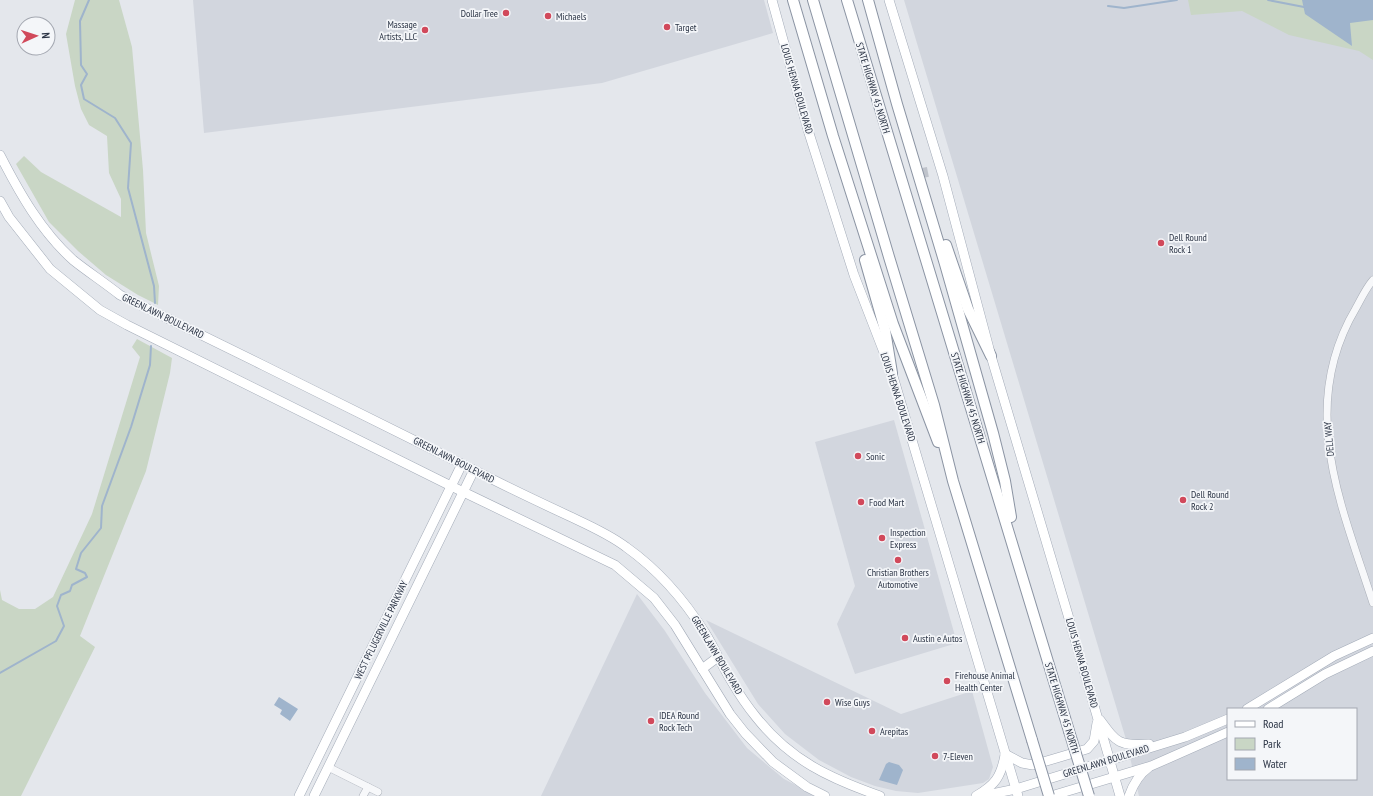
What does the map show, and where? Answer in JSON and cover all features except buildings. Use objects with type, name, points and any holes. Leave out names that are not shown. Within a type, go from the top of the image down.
[{"type":"highway","points":[[792,0],[807,58],[836,155]]},
{"type":"highway","points":[[792,0],[893,324],[953,481]]},
{"type":"highway","points":[[813,0],[934,405],[953,481],[1050,796]]},
{"type":"highway","name":"STATE HIGHWAY 45 NORTH","points":[[847,0],[921,247],[1017,554],[1089,796]]},
{"type":"highway","points":[[870,0],[885,34],[922,168]]},
{"type":"highway","points":[[870,0],[897,104],[945,264],[1003,474],[1017,554]]},
{"type":"highway","points":[[839,165],[885,330],[892,372]]},
{"type":"highway","points":[[924,178],[968,309],[991,356]]},
{"type":"main road","name":"LOUIS HENNA BOULEVARD","points":[[772,0],[808,130],[854,275],[892,372],[1017,792]]},
{"type":"main road","name":"LOUIS HENNA BOULEVARD","points":[[889,0],[943,176],[991,356],[1120,796]]},
{"type":"main road","name":"GREENLAWN BOULEVARD","points":[[0,156],[22,198],[51,236],[73,260],[120,294],[596,529],[625,546],[641,558],[678,595],[705,632],[731,682],[756,718],[786,748],[822,772],[846,784],[880,796]]},
{"type":"main road","name":"GREENLAWN BOULEVARD","points":[[0,201],[9,217],[50,269],[100,310],[127,325],[614,565],[654,598],[676,625],[730,714],[744,733],[773,762],[806,787],[825,796]]},
{"type":"main road","name":"WEST PFLUGERVILLE PARKWAY","points":[[299,796],[462,464]]},
{"type":"main road","name":"WEST PFLUGERVILLE PARKWAY","points":[[314,796],[474,470]]},
{"type":"main road","points":[[1249,708],[1334,656],[1373,638]]},
{"type":"main road","points":[[1270,708],[1324,674],[1373,651]]},
{"type":"main road","points":[[702,669],[718,657]]},
{"type":"main road","points":[[348,695],[361,702]]},
{"type":"main road","points":[[1097,716],[1113,738],[1120,742],[1131,746],[1162,744]]},
{"type":"main road","points":[[976,796],[989,788],[997,778],[1002,768],[1005,754],[1022,763],[1034,765],[1087,749],[1094,742],[1097,716]]},
{"type":"main road","name":"GREENLAWN BOULEVARD","points":[[982,796],[1017,792],[1162,744],[1191,736],[1227,719]]},
{"type":"main road","name":"GREENLAWN BOULEVARD","points":[[1050,796],[1115,778],[1151,766],[1226,733]]},
{"type":"main road","points":[[1129,796],[1132,786],[1136,780],[1151,766]]},
{"type":"street","name":"DELL WAY","points":[[1373,280],[1349,319],[1340,340],[1333,363],[1327,422],[1329,448],[1336,487],[1373,603]]},
{"type":"street","points":[[328,767],[378,792]]},
{"type":"street","points":[[363,796],[368,787]]},
{"type":"shaded area","points":[[193,0],[764,0],[773,33],[602,83],[204,133]]},
{"type":"shaded area","points":[[904,0],[1373,0],[1373,796],[1139,796],[1125,736]]},
{"type":"shaded area","points":[[894,420],[957,643],[855,674],[837,624],[855,586],[815,442]]},
{"type":"shaded area","name":"IDEA Round Rock Tech","points":[[637,594],[665,631],[705,693],[747,748],[784,779],[817,796],[541,796]]},
{"type":"shaded area","points":[[706,620],[901,714],[972,691],[993,767],[989,779],[983,783],[918,793],[896,791],[875,786],[851,777],[819,760],[785,734],[758,704]]},
{"type":"green space","points":[[75,0],[119,0],[132,47],[143,170],[146,233],[159,286],[158,305],[138,295],[106,275],[78,251],[49,222],[16,164],[24,156],[41,172],[121,217],[121,199],[109,173],[107,136],[89,125],[81,109],[75,86],[66,34]]},
{"type":"green space","points":[[1188,0],[1373,0],[1373,60],[1359,51],[1289,35],[1242,11],[1191,15]]},
{"type":"green space","points":[[137,339],[172,358],[170,373],[146,471],[80,636],[95,647],[21,796],[0,796],[0,590],[2,600],[19,609],[35,609],[53,597],[92,514],[140,357],[132,347]]},
{"type":"water","points":[[1302,0],[1373,0],[1373,20],[1350,23],[1352,46],[1305,14]]},
{"type":"water","points":[[279,697],[298,709],[290,721],[280,714],[282,710],[274,705]]},
{"type":"water","points":[[889,762],[899,765],[903,770],[897,785],[879,780],[886,764]]},
{"type":"waterway","points":[[89,0],[80,21],[81,65],[87,74],[81,85],[84,99],[115,118],[131,143],[128,188],[154,286],[155,303]]},
{"type":"waterway","points":[[1108,6],[1124,8],[1177,0]]},
{"type":"waterway","points":[[1268,0],[1304,7]]},
{"type":"waterway","points":[[0,673],[56,641],[64,626],[57,606],[61,595],[70,591],[72,585],[87,577],[85,573],[76,569],[81,553],[101,528],[102,506],[131,427],[150,365],[151,346]]},
{"type":"tunnel","points":[[922,168],[924,178]]},
{"type":"place","name":"Dollar Tree","points":[[506,13]]},
{"type":"place","name":"Michaels","points":[[548,16]]},
{"type":"place","name":"Target","points":[[667,27]]},
{"type":"place","name":"Massage Artists, LLC","points":[[425,30]]},
{"type":"place","name":"Dell Round Rock 1","points":[[1161,243]]},
{"type":"place","name":"Sonic","points":[[858,456]]},
{"type":"place","name":"Dell Round Rock 2","points":[[1183,500]]},
{"type":"place","name":"Food Mart","points":[[861,502]]},
{"type":"place","name":"Inspection Express","points":[[882,538]]},
{"type":"place","name":"Christian Brothers Automotive","points":[[898,560]]},
{"type":"place","name":"Austin e Autos","points":[[905,638]]},
{"type":"place","name":"Firehouse Animal Health Center","points":[[947,681]]},
{"type":"place","name":"Wise Guys","points":[[827,702]]},
{"type":"place","name":"IDEA Round Rock Tech","points":[[651,721]]},
{"type":"place","name":"Arepitas","points":[[872,731]]},
{"type":"place","name":"7-Eleven","points":[[935,756]]}]
